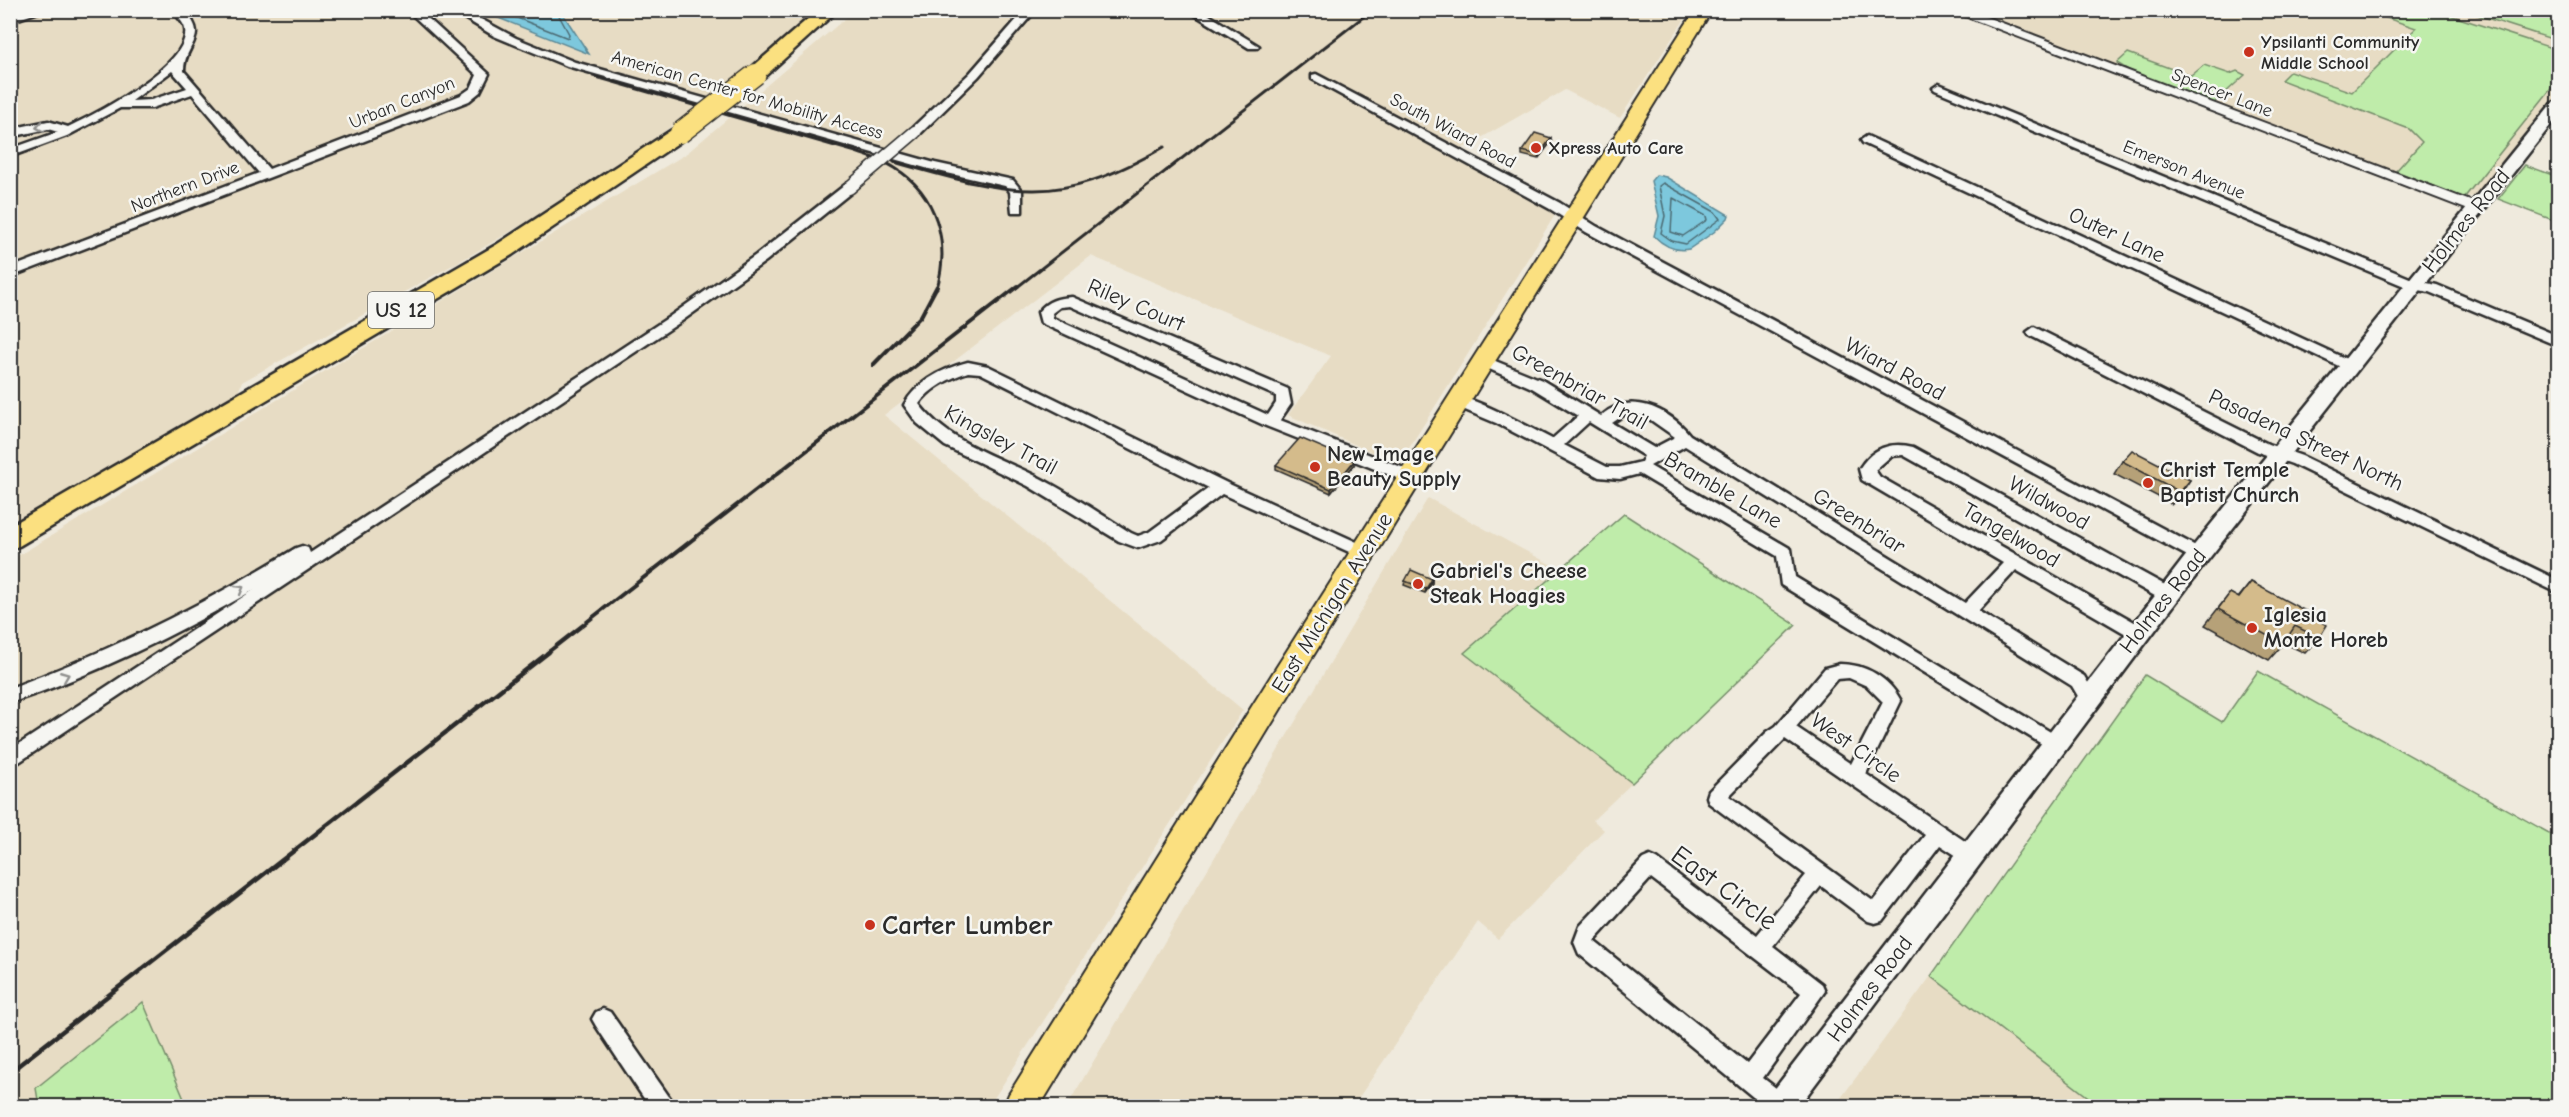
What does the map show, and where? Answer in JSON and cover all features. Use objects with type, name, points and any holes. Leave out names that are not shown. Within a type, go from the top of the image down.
[{"type":"highway","name":"US 12","points":[[10,539],[504,250],[680,132],[756,74],[829,10]]},
{"type":"main road","name":"East Michigan Avenue","points":[[1021,1107],[1458,401],[1704,10]]},
{"type":"main road","name":"Holmes Road","points":[[1781,1106],[2088,698],[2199,555],[2559,106]]},
{"type":"street","points":[[10,20],[40,10]]},
{"type":"street","points":[[11,152],[69,131],[116,105],[178,60],[191,40],[191,29],[177,10]]},
{"type":"street","name":"Urban Canyon","points":[[267,175],[441,108],[465,98],[476,90],[483,74],[412,10]]},
{"type":"street","name":"American Center for Mobility Access","points":[[456,10],[488,31],[520,46],[571,64],[933,166],[1009,183],[1016,191],[1017,209]]},
{"type":"street","points":[[910,130],[1023,10]]},
{"type":"street","points":[[10,760],[674,320],[761,258],[974,75],[1031,10]]},
{"type":"street","points":[[1192,10],[1253,46]]},
{"type":"street","name":"Spencer Lane","points":[[1954,10],[2476,208]]},
{"type":"street","name":"Northern Drive","points":[[10,273],[267,175],[178,71],[178,60]]},
{"type":"street","name":"South Wiard Road","points":[[1316,77],[1555,206],[1572,219]]},
{"type":"street","name":"Emerson Avenue","points":[[1939,88],[2414,285],[2432,288],[2559,341]]},
{"type":"street","points":[[116,105],[152,104],[193,90]]},
{"type":"street","points":[[10,133],[48,125],[69,131]]},
{"type":"street","name":"Outer Lane","points":[[1867,140],[2350,366]]},
{"type":"street","points":[[10,696],[66,676],[159,634],[286,563],[673,311],[845,186]]},
{"type":"street","name":"Wiard Road","points":[[1572,219],[2199,555]]},
{"type":"street","name":"Riley Court","points":[[1271,422],[1284,404],[1283,393],[1072,301],[1056,303],[1045,312],[1046,320],[1271,422],[1411,477]]},
{"type":"street","name":"Pasadena Street North","points":[[2034,332],[2280,455],[2297,460],[2559,587]]},
{"type":"street","name":"Greenbriar Trail","points":[[1484,361],[1537,384],[1654,455]]},
{"type":"street","name":"Kingsley Trail","points":[[1221,487],[1155,536],[1138,542],[1125,537],[1034,482],[953,444],[928,428],[911,405],[913,400],[938,379],[968,367],[983,369],[1221,487],[1364,552]]},
{"type":"street","name":"Bramble Lane","points":[[1458,401],[1501,419],[1605,473],[1641,468],[1785,553],[1787,580],[2055,744]]},
{"type":"street","name":"Greenbriar","points":[[1552,447],[1595,418],[1628,406],[1640,407],[1674,428],[1684,440],[2078,681],[2088,698]]},
{"type":"street","name":"Greenbriar Trail","points":[[1641,468],[1654,455],[1684,440]]},
{"type":"street","name":"Tangelwood","points":[[1908,451],[1899,448],[1889,449],[1867,469],[1868,476],[2139,633]]},
{"type":"street","name":"Wildwood","points":[[1908,451],[2168,595]]},
{"type":"street","points":[[1966,613],[2013,562]]},
{"type":"street","points":[[1782,730],[1831,673],[1842,669],[1857,672],[1876,684],[1885,690],[1892,701],[1866,758],[1854,776]]},
{"type":"street","name":"West Circle","points":[[1937,834],[1875,914],[1716,797],[1782,730],[1799,736],[1971,856]]},
{"type":"street","name":"East Circle","points":[[1749,1079],[1815,991],[1650,865],[1587,933],[1584,942],[1586,947],[1781,1106]]},
{"type":"street","points":[[1759,948],[1819,874]]},
{"type":"street","points":[[603,1019],[662,1107]]},
{"type":"shaded area","points":[[10,11],[817,11],[739,76],[579,191],[469,256],[242,382],[236,398],[11,530]]},
{"type":"shaded area","points":[[854,11],[1690,11],[1620,118],[1565,90],[1453,154],[1555,215],[1399,464],[1288,415],[1331,356],[1091,256],[884,415],[1243,710],[989,1106],[11,1106],[11,560],[686,154]]},
{"type":"shaded area","points":[[1963,11],[2558,11],[2558,94],[2475,196],[2461,198]]},
{"type":"shaded area","points":[[1428,498],[1559,569],[1464,653],[1632,783],[1593,820],[1604,830],[1498,939],[1478,922],[1353,1106],[1067,1106]]},
{"type":"shaded area","points":[[1931,976],[2100,1106],[1835,1106]]},
{"type":"green space","points":[[2366,11],[2437,11],[2558,50],[2558,80],[2464,198],[2396,171],[2422,142],[2409,129],[2281,80],[2290,71],[2352,92],[2416,28]]},
{"type":"green space","points":[[2465,11],[2558,11],[2558,41]]},
{"type":"green space","points":[[2128,53],[2191,76],[2204,65],[2230,74],[2237,71],[2245,75],[2214,103],[2133,73],[2117,63]]},
{"type":"green space","points":[[2525,165],[2558,177],[2558,222],[2498,199]]},
{"type":"green space","points":[[1624,514],[1796,625],[1632,783],[1464,653]]},
{"type":"green space","points":[[2258,671],[2558,838],[2558,1106],[2100,1106],[1931,976],[2145,675],[2222,722]]},
{"type":"green space","points":[[143,1002],[187,1106],[39,1106],[36,1088]]},
{"type":"water","points":[[481,11],[561,11],[589,54]]},
{"type":"water","points":[[1656,175],[1666,177],[1729,215],[1728,218],[1714,232],[1689,249],[1679,250],[1665,245],[1654,236],[1659,216],[1651,181]]},
{"type":"building","name":"Xpress Auto Care","points":[[1535,133],[1551,138],[1539,155],[1522,151]]},
{"type":"building","name":"New Image Beauty Supply","points":[[1300,438],[1354,461],[1331,489],[1276,465]]},
{"type":"building","points":[[2132,450],[2190,480],[2180,492],[2122,461]]},
{"type":"building","name":"Gabriel's Cheese Steak Hoagies","points":[[1411,570],[1432,579],[1426,589],[1405,581]]},
{"type":"building","points":[[2251,582],[2313,615],[2311,617],[2327,625],[2319,638],[2295,626],[2283,644],[2218,609],[2230,593],[2239,598]]},
{"type":"railway","points":[[1016,288],[1372,10]]},
{"type":"railway","points":[[593,76],[856,152],[895,168],[921,191],[937,221],[942,254],[937,288]]},
{"type":"railway","points":[[894,162],[969,182],[1001,188],[1031,190],[1061,188],[1092,180],[1126,167],[1164,147]]},
{"type":"railway","points":[[873,365],[921,316],[937,286]]},
{"type":"railway","points":[[547,653],[1018,286]]},
{"type":"railway","points":[[10,1072],[549,652]]},
{"type":"place","name":"Ypsilanti Community Middle School","points":[[2249,52]]},
{"type":"place","name":"Xpress Auto Care","points":[[1536,148]]},
{"type":"place","name":"New Image Beauty Supply","points":[[1315,467]]},
{"type":"place","name":"Christ Temple Baptist Church","points":[[2148,483]]},
{"type":"place","name":"Gabriel's Cheese Steak Hoagies","points":[[1418,584]]},
{"type":"place","name":"Iglesia Monte Horeb","points":[[2252,628]]},
{"type":"place","name":"Carter Lumber","points":[[870,925]]}]
